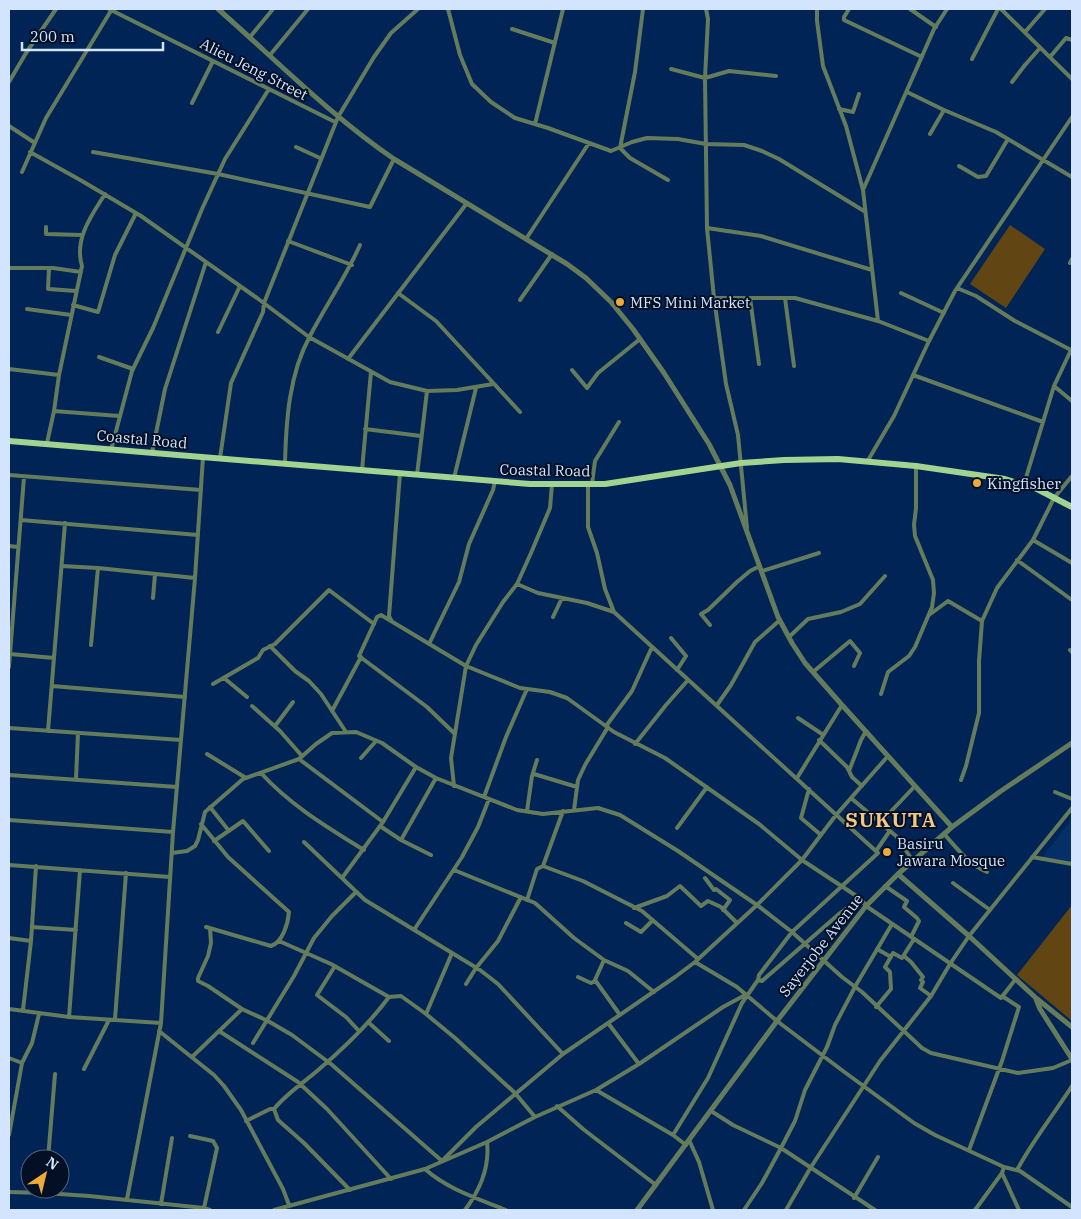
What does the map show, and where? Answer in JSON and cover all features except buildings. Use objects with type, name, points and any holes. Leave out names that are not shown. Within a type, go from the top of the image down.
[{"type":"main road","name":"Coastal Road","points":[[9,441],[454,478],[552,484],[605,484],[741,463],[838,459],[916,466],[995,477],[1024,484],[1072,508]]},
{"type":"street","points":[[9,82],[56,9]]},
{"type":"street","points":[[22,172],[46,118],[111,9]]},
{"type":"street","name":"Alieu Jeng Street","points":[[111,9],[269,89],[336,119]]},
{"type":"street","points":[[220,9],[336,119],[394,159],[552,254],[586,278],[611,302],[664,374],[721,466],[730,485],[780,620],[805,663],[952,827]]},
{"type":"street","points":[[250,37],[273,9]]},
{"type":"street","points":[[270,55],[308,9]]},
{"type":"street","points":[[220,458],[231,383],[263,312],[264,303],[336,119],[391,33],[418,9]]},
{"type":"street","points":[[448,9],[460,55],[472,84],[491,102],[514,118],[611,151],[647,138],[678,139],[706,144],[744,145],[780,159],[864,212]]},
{"type":"street","points":[[535,124],[563,9]]},
{"type":"street","points":[[620,148],[643,9]]},
{"type":"street","points":[[706,9],[708,19],[705,78],[708,228],[714,298],[726,384],[738,435],[748,535]]},
{"type":"street","points":[[818,9],[817,21],[823,66],[846,126],[863,190],[878,322]]},
{"type":"street","points":[[849,9],[844,20],[922,57]]},
{"type":"street","points":[[910,9],[936,26]]},
{"type":"street","points":[[863,190],[936,26],[947,9]]},
{"type":"street","points":[[972,59],[999,9],[1072,79]]},
{"type":"street","points":[[1025,32],[1045,9]]},
{"type":"street","points":[[512,29],[555,44]]},
{"type":"street","points":[[1050,57],[1066,38],[1072,40]]},
{"type":"street","points":[[1012,82],[1040,48]]},
{"type":"street","points":[[192,103],[213,61]]},
{"type":"street","points":[[671,69],[705,78],[729,71],[776,76]]},
{"type":"street","points":[[111,450],[133,369],[153,328],[218,174],[225,159],[269,89]]},
{"type":"street","points":[[907,92],[1008,139],[1072,177]]},
{"type":"street","points":[[840,109],[853,112],[859,94]]},
{"type":"street","points":[[930,134],[944,110]]},
{"type":"street","points":[[867,462],[894,416],[929,341],[958,288],[1072,117]]},
{"type":"street","points":[[9,126],[35,143]]},
{"type":"street","points":[[959,166],[978,177],[986,176],[1008,139]]},
{"type":"street","points":[[526,239],[589,143]]},
{"type":"street","points":[[296,147],[320,158]]},
{"type":"street","points":[[620,148],[630,158],[668,180]]},
{"type":"street","points":[[30,152],[136,213],[309,337],[390,382],[427,391],[476,388],[493,384]]},
{"type":"street","points":[[93,152],[218,174],[370,207],[394,159]]},
{"type":"street","points":[[47,443],[71,314],[81,272],[82,235],[92,213],[105,194]]},
{"type":"street","points":[[348,359],[467,203]]},
{"type":"street","points":[[73,305],[98,312],[115,255],[136,213]]},
{"type":"street","points":[[46,227],[46,234],[82,235]]},
{"type":"street","points":[[708,228],[761,236],[872,270]]},
{"type":"street","points":[[288,241],[352,265]]},
{"type":"street","points":[[285,464],[285,445],[294,377],[309,337],[352,265],[360,245]]},
{"type":"street","points":[[520,300],[552,254]]},
{"type":"street","points":[[152,453],[165,389],[206,262]]},
{"type":"street","points":[[9,268],[49,268],[81,272]]},
{"type":"street","points":[[49,268],[48,289],[76,291]]},
{"type":"street","points":[[218,332],[240,286]]},
{"type":"street","points":[[958,288],[983,300],[1015,321],[1068,348],[1071,352],[1054,386],[1024,484]]},
{"type":"street","points":[[398,293],[436,321],[520,412]]},
{"type":"street","points":[[902,293],[944,313]]},
{"type":"street","points":[[714,298],[795,298],[878,322],[929,341]]},
{"type":"street","points":[[750,298],[759,364]]},
{"type":"street","points":[[785,298],[794,366]]},
{"type":"street","points":[[27,309],[71,314]]},
{"type":"street","points":[[572,370],[587,388],[598,373],[640,339]]},
{"type":"street","points":[[1068,348],[1072,341]]},
{"type":"street","points":[[99,357],[133,369]]},
{"type":"street","points":[[9,369],[59,375]]},
{"type":"street","points":[[362,470],[371,372]]},
{"type":"street","points":[[913,375],[1044,422]]},
{"type":"street","points":[[1054,386],[1072,401]]},
{"type":"street","points":[[454,478],[476,388]]},
{"type":"street","points":[[417,475],[427,391]]},
{"type":"street","points":[[54,411],[119,416]]},
{"type":"street","points":[[614,612],[605,589],[597,553],[588,528],[590,484],[595,460],[619,422]]},
{"type":"street","points":[[365,429],[421,436]]},
{"type":"street","points":[[128,1199],[161,1023],[173,832],[195,578],[202,457]]},
{"type":"street","points":[[881,694],[888,672],[909,656],[916,647],[932,607],[934,593],[932,580],[915,536],[916,466]]},
{"type":"street","points":[[392,621],[389,616],[400,473]]},
{"type":"street","points":[[9,476],[201,490]]},
{"type":"street","points":[[961,780],[979,713],[979,660],[982,621],[997,588],[1033,540],[1054,498],[1072,476]]},
{"type":"street","points":[[9,667],[24,477]]},
{"type":"street","points":[[429,644],[459,582],[469,544],[496,481]]},
{"type":"street","points":[[454,786],[451,758],[466,666],[476,645],[516,584],[550,508],[552,484]]},
{"type":"street","points":[[21,520],[198,536]]},
{"type":"street","points":[[48,731],[65,523]]},
{"type":"street","points":[[1033,540],[1072,563]]},
{"type":"street","points":[[9,546],[18,547]]},
{"type":"street","points":[[710,625],[701,614],[708,610],[750,571],[819,553]]},
{"type":"street","points":[[1017,560],[1072,600]]},
{"type":"street","points":[[62,566],[195,578]]},
{"type":"street","points":[[91,645],[98,568]]},
{"type":"street","points":[[153,598],[155,574]]},
{"type":"street","points":[[789,637],[808,619],[842,612],[860,604],[885,576]]},
{"type":"street","points":[[516,584],[538,593],[586,602],[614,612],[876,851]]},
{"type":"street","points":[[213,684],[258,658],[263,650],[275,644],[329,590],[374,624]]},
{"type":"street","points":[[553,617],[562,598]]},
{"type":"street","points":[[929,615],[948,601],[982,621]]},
{"type":"street","points":[[332,711],[361,657],[359,656],[377,617],[381,615],[466,666],[494,679],[527,689],[550,692],[567,698],[607,727],[665,758],[759,824],[802,860],[861,899],[866,906],[1001,998],[1002,996],[1019,1007],[969,1150]]},
{"type":"street","points":[[717,705],[731,685],[755,642],[780,620]]},
{"type":"street","points":[[672,638],[686,656],[677,670]]},
{"type":"street","points":[[813,672],[850,641],[860,654],[854,666]]},
{"type":"street","points":[[270,646],[321,694],[346,732]]},
{"type":"street","points":[[574,810],[577,787],[585,765],[607,727],[632,691],[652,647]]},
{"type":"street","points":[[10,654],[54,658]]},
{"type":"street","points":[[361,657],[428,707],[454,733]]},
{"type":"street","points":[[224,678],[247,697]]},
{"type":"street","points":[[636,744],[666,704],[688,680]]},
{"type":"street","points":[[52,686],[184,697]]},
{"type":"street","points":[[414,930],[454,870],[478,828],[506,737],[527,689]]},
{"type":"street","points":[[275,726],[293,702]]},
{"type":"street","points":[[797,778],[822,734],[842,705]]},
{"type":"street","points":[[252,706],[275,726],[301,757],[400,840],[431,855]]},
{"type":"street","points":[[798,718],[822,734]]},
{"type":"street","points":[[9,728],[181,740]]},
{"type":"street","points":[[172,853],[188,851],[195,846],[205,812],[246,778],[301,757],[332,733],[356,732],[401,755],[416,767],[436,778],[517,810],[542,814],[598,808],[620,815],[678,851],[757,905],[792,932],[931,1054],[1018,1073],[1053,1068],[1072,1060],[1040,1009],[1036,998]]},
{"type":"street","points":[[849,771],[866,732]]},
{"type":"street","points":[[76,780],[78,734]]},
{"type":"street","points":[[819,740],[847,767],[852,777],[862,786]]},
{"type":"street","points":[[360,758],[376,741]]},
{"type":"street","name":"Sayerjobe Avenue","points":[[637,1210],[822,960],[866,906],[898,874],[952,827],[1000,791],[1072,744]]},
{"type":"street","points":[[207,754],[246,778]]},
{"type":"street","points":[[442,1160],[476,1127],[563,1054],[697,961],[802,860],[836,815],[888,756]]},
{"type":"street","points":[[527,811],[532,776],[537,760]]},
{"type":"street","points":[[342,878],[382,824],[416,767]]},
{"type":"street","points":[[261,772],[277,790],[304,811],[364,850]]},
{"type":"street","points":[[534,774],[577,787]]},
{"type":"street","points":[[9,775],[177,787]]},
{"type":"street","points":[[400,840],[436,778]]},
{"type":"street","points":[[880,823],[915,786]]},
{"type":"street","points":[[677,828],[707,787]]},
{"type":"street","points":[[809,789],[801,818],[821,835]]},
{"type":"street","points":[[1055,792],[1072,798]]},
{"type":"street","points":[[851,798],[896,836],[913,861]]},
{"type":"street","points":[[210,807],[229,831]]},
{"type":"street","points":[[786,1210],[863,1086],[931,996],[969,936],[1072,808]]},
{"type":"street","points":[[527,900],[537,869],[543,866],[563,811]]},
{"type":"street","points":[[9,820],[173,832]]},
{"type":"street","points":[[214,841],[243,821],[270,851]]},
{"type":"street","points":[[201,824],[238,867],[289,912],[288,920],[279,941],[271,946],[208,928],[209,950],[198,981],[242,1010],[268,1021],[292,1035],[328,1062],[442,1160]]},
{"type":"street","points":[[673,1135],[708,1078],[747,994],[758,980],[759,975],[792,932],[878,852],[876,851],[889,832]]},
{"type":"street","points":[[944,834],[967,860],[986,872]]},
{"type":"street","points":[[304,842],[365,900],[476,968],[498,984],[563,1054]]},
{"type":"street","points":[[1032,857],[1072,864]]},
{"type":"street","points":[[9,864],[170,877]]},
{"type":"street","points":[[23,1010],[31,940],[36,866]]},
{"type":"street","points":[[543,866],[583,881],[642,912],[697,961],[747,994],[777,1021],[914,1122],[935,1135],[1004,1167],[1017,1170],[1072,1206]]},
{"type":"street","points":[[69,1017],[80,870]]},
{"type":"street","points":[[454,870],[535,903],[574,938],[604,960],[628,971],[654,992]]},
{"type":"street","points":[[115,1019],[126,873]]},
{"type":"street","points":[[898,874],[969,936],[1015,980],[1072,1028]]},
{"type":"street","points":[[705,878],[714,890],[716,889],[730,900],[723,910]]},
{"type":"street","points":[[953,883],[990,910]]},
{"type":"street","points":[[634,908],[668,896],[680,886],[701,906],[708,901],[721,907],[737,923]]},
{"type":"street","points":[[885,886],[907,901],[904,906],[919,922],[904,956]]},
{"type":"street","points":[[253,1043],[268,1021],[314,938],[332,916],[356,892]]},
{"type":"street","points":[[466,984],[476,968],[498,941],[521,898]]},
{"type":"street","points":[[758,980],[762,981],[839,914],[861,899]]},
{"type":"street","points":[[626,923],[641,932],[652,921]]},
{"type":"street","points":[[744,1210],[781,1148],[835,1025],[892,924]]},
{"type":"street","points":[[32,927],[76,930]]},
{"type":"street","points":[[9,938],[31,940]]},
{"type":"street","points":[[279,941],[335,966],[389,997],[401,996],[426,1014],[515,1093],[535,1117]]},
{"type":"street","points":[[877,949],[891,957]]},
{"type":"street","points":[[426,1014],[452,953]]},
{"type":"street","points":[[876,1007],[891,989],[890,972],[885,967],[894,953],[902,958],[904,956],[911,962],[923,977],[920,988],[931,996]]},
{"type":"street","points":[[595,981],[604,960]]},
{"type":"street","points":[[335,966],[317,995],[359,1031]]},
{"type":"street","points":[[578,977],[591,983],[595,981]]},
{"type":"street","points":[[1002,996],[1015,980]]},
{"type":"street","points":[[595,981],[620,1015]]},
{"type":"street","points":[[274,1210],[426,1169],[442,1160],[487,1142],[557,1106],[596,1090],[639,1064],[723,1007],[747,994]]},
{"type":"street","points":[[246,1121],[270,1109],[274,1109],[328,1062],[378,1012],[389,997]]},
{"type":"street","points":[[9,1009],[69,1017],[161,1023]]},
{"type":"street","points":[[192,1057],[242,1010]]},
{"type":"street","points":[[9,1135],[22,1063],[32,1043],[38,1014]]},
{"type":"street","points":[[84,1068],[109,1020]]},
{"type":"street","points":[[368,1022],[388,1041]]},
{"type":"street","points":[[608,1024],[639,1064]]},
{"type":"street","points":[[159,1031],[214,1075],[224,1086],[241,1110],[283,1189],[289,1206]]},
{"type":"street","points":[[219,1031],[301,1085],[327,1109],[391,1179]]},
{"type":"street","points":[[9,1058],[22,1063]]},
{"type":"street","points":[[49,1149],[55,1074]]},
{"type":"street","points":[[1017,1170],[1028,1149],[1054,1115],[1072,1086]]},
{"type":"street","points":[[596,1090],[687,1142],[699,1162],[713,1210]]},
{"type":"street","points":[[557,1106],[583,1129],[656,1185]]},
{"type":"street","points":[[274,1109],[278,1120],[304,1143],[350,1190]]},
{"type":"street","points":[[710,1111],[733,1125],[781,1148],[854,1198],[875,1210]]},
{"type":"street","points":[[190,1136],[213,1141],[217,1148],[204,1208]]},
{"type":"street","points":[[161,1204],[172,1138]]},
{"type":"street","points":[[465,1210],[474,1197],[484,1176],[488,1154],[487,1142]]},
{"type":"street","points":[[854,1198],[878,1157]]},
{"type":"street","points":[[975,1210],[1002,1173],[1004,1167]]},
{"type":"street","points":[[426,1169],[433,1176],[474,1197],[506,1210]]},
{"type":"street","points":[[1002,1173],[1019,1210]]},
{"type":"street","points":[[70,1193],[210,1210]]},
{"type":"shaded area","points":[[1010,225],[1045,249],[1006,308],[970,284]]},
{"type":"shaded area","points":[[1072,819],[1072,865],[1040,860]]},
{"type":"shaded area","points":[[1072,905],[1072,1021],[1017,975]]},
{"type":"place","name":"MFS Mini Market","points":[[620,302]]},
{"type":"place","name":"Kingfisher","points":[[977,483]]},
{"type":"place","name":"Basiru Jawara Mosque","points":[[887,852]]},
{"type":"district","name":"SUKUTA","points":[[891,819]]}]
